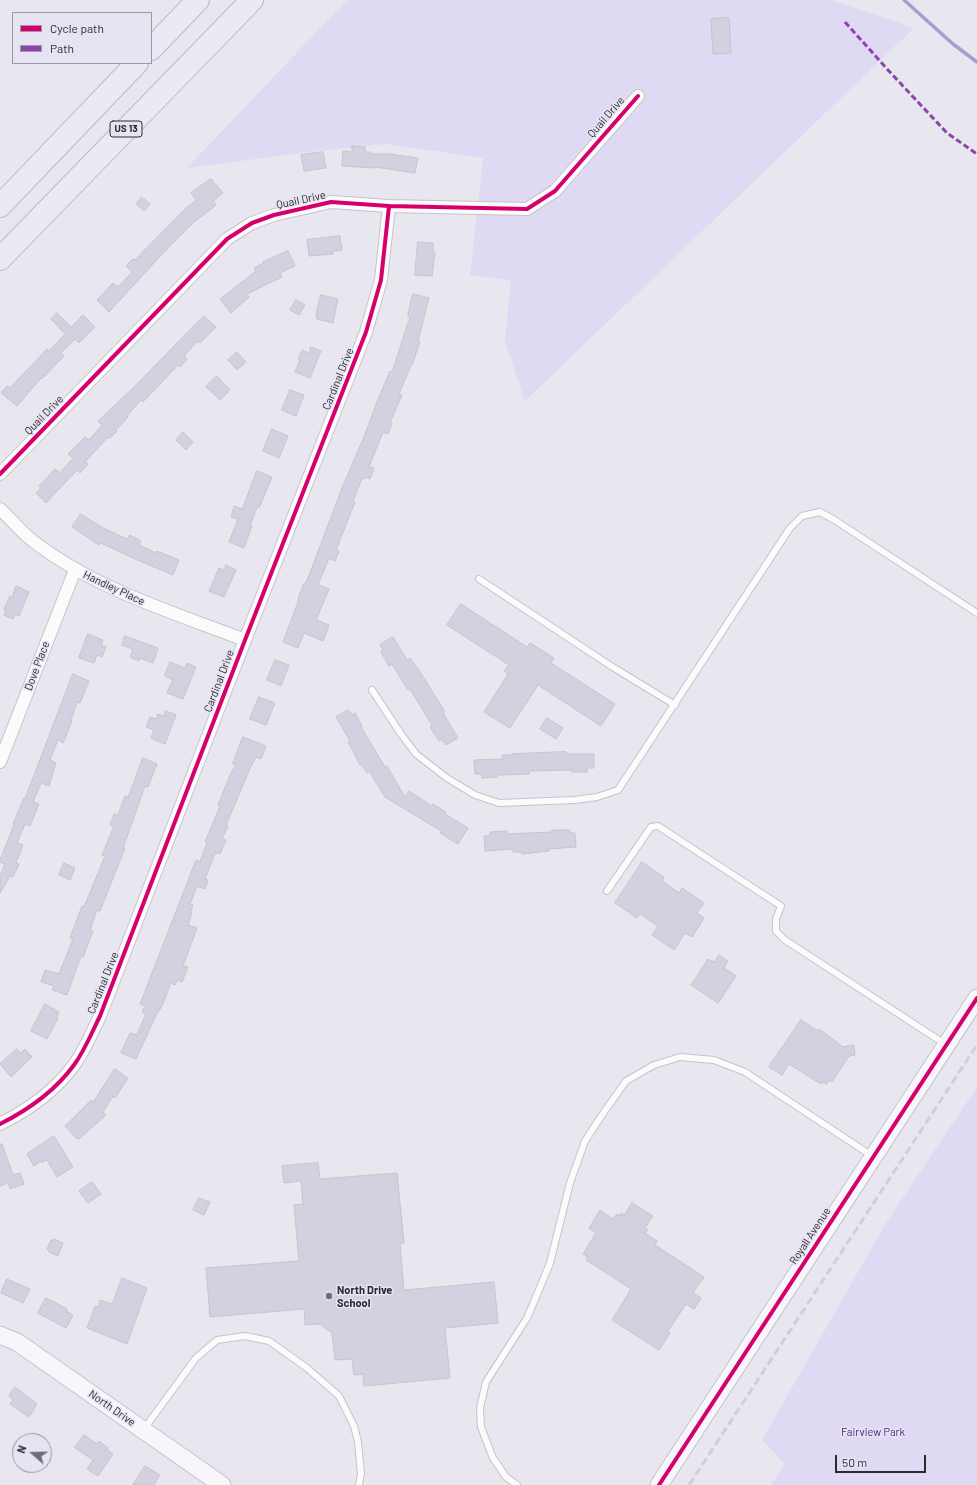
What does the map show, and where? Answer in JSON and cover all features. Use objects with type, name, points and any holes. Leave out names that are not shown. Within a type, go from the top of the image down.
[{"type":"highway","points":[[152,48],[198,0]]},
{"type":"highway","name":"US 13","points":[[0,259],[252,0]]},
{"type":"highway","points":[[0,206],[136,64]]},
{"type":"street","name":"Quail Drive","points":[[0,474],[227,239],[252,223],[274,215],[331,202],[389,206],[527,209],[555,191],[638,96]]},
{"type":"street","name":"Cardinal Drive","points":[[0,1124],[22,1113],[54,1088],[75,1065],[100,1016],[366,332],[381,280],[389,206]]},
{"type":"street","name":"Handley Place","points":[[0,509],[32,540],[75,570],[137,600],[245,640]]},
{"type":"street","name":"Dove Place","points":[[0,762],[75,570]]},
{"type":"street","name":"Royall Avenue","points":[[659,1485],[977,998]]},
{"type":"street","name":"North Drive","points":[[0,1335],[17,1342],[143,1430],[212,1482]]},
{"type":"lane","points":[[372,690],[416,754],[447,778],[470,791],[499,803],[574,800],[597,797],[618,790],[790,528],[802,516],[820,512],[833,518],[977,613]]},
{"type":"lane","points":[[478,578],[611,666],[675,705]]},
{"type":"lane","points":[[607,891],[651,828],[658,826],[781,906],[776,919],[776,931],[785,940],[946,1045]]},
{"type":"lane","points":[[517,1485],[506,1477],[493,1458],[481,1427],[480,1408],[486,1382],[527,1318],[550,1263],[570,1183],[585,1141],[626,1081],[654,1065],[680,1057],[714,1060],[745,1072],[873,1156]]},
{"type":"lane","points":[[143,1430],[196,1358],[217,1340],[245,1336],[269,1341],[307,1368],[339,1396],[354,1426],[358,1442],[361,1474],[359,1485]]},
{"type":"green space","points":[[347,0],[830,0],[914,28],[525,401],[505,342],[511,280],[470,275],[483,158],[386,144],[324,150],[187,168]]},
{"type":"green space","name":"Fairview Park","points":[[977,1087],[977,1485],[771,1485],[785,1464],[762,1440],[886,1223]]},
{"type":"building","points":[[729,18],[731,53],[713,54],[711,19]]},
{"type":"building","points":[[352,146],[365,147],[365,152],[370,152],[370,154],[389,154],[418,158],[415,173],[375,167],[342,166],[343,151],[352,152]]},
{"type":"building","points":[[323,152],[326,168],[304,171],[301,155]]},
{"type":"building","points":[[211,179],[223,193],[213,201],[216,205],[193,223],[165,251],[109,312],[97,300],[113,283],[118,287],[132,272],[126,266],[133,259],[135,260],[183,211],[196,200],[191,193]]},
{"type":"building","points":[[142,197],[150,204],[144,211],[136,204]]},
{"type":"building","points":[[340,236],[342,250],[333,251],[333,254],[309,256],[307,240]]},
{"type":"building","points":[[418,242],[433,243],[433,251],[435,252],[432,276],[415,275]]},
{"type":"building","points":[[288,251],[295,266],[280,273],[282,277],[247,294],[249,297],[231,313],[220,299],[256,271],[254,268],[264,263],[263,262]]},
{"type":"building","points":[[413,294],[429,298],[418,341],[420,342],[399,394],[402,395],[390,422],[392,423],[388,434],[383,432],[369,467],[374,468],[370,479],[366,477],[364,479],[362,478],[353,501],[355,502],[336,550],[339,551],[335,561],[329,558],[318,585],[329,589],[316,620],[329,625],[323,641],[304,633],[298,648],[283,642],[304,583],[305,584],[310,573],[342,488],[390,371],[392,372],[410,317],[408,316]]},
{"type":"building","points":[[321,295],[338,299],[333,323],[317,319],[316,315]]},
{"type":"building","points":[[296,300],[305,305],[299,315],[290,310]]},
{"type":"building","points":[[57,313],[71,327],[83,315],[95,327],[79,343],[75,339],[61,353],[64,356],[42,379],[41,378],[17,406],[1,393],[7,386],[10,388],[47,349],[49,351],[65,334],[51,319]]},
{"type":"building","points":[[204,316],[216,327],[200,343],[198,341],[184,356],[187,359],[180,367],[178,365],[143,402],[141,400],[116,430],[117,431],[109,439],[108,437],[85,462],[88,464],[80,473],[77,470],[46,503],[36,493],[41,488],[39,486],[55,469],[60,473],[73,458],[68,454],[85,437],[89,440],[102,425],[98,421]]},
{"type":"building","points":[[311,347],[321,351],[310,378],[295,372],[302,350],[309,353]]},
{"type":"building","points":[[237,352],[246,362],[237,370],[228,360]]},
{"type":"building","points":[[217,376],[230,390],[220,400],[206,387]]},
{"type":"building","points":[[290,390],[304,395],[296,416],[282,410]]},
{"type":"building","points":[[272,429],[288,436],[279,458],[263,451]]},
{"type":"building","points":[[183,432],[193,442],[186,450],[176,440]]},
{"type":"building","points":[[257,471],[272,477],[259,508],[257,507],[244,548],[229,542],[238,519],[231,517],[234,506],[242,509]]},
{"type":"building","points":[[81,514],[101,527],[127,539],[130,535],[141,541],[139,545],[156,553],[157,551],[179,560],[173,575],[101,543],[99,545],[72,527]]},
{"type":"building","points":[[226,565],[236,570],[224,597],[209,591],[219,568],[224,570]]},
{"type":"building","points":[[16,586],[29,592],[19,616],[15,614],[13,619],[4,615],[6,610],[4,609],[10,596],[12,597]]},
{"type":"building","points":[[461,604],[527,647],[530,643],[554,658],[551,663],[615,704],[601,726],[538,685],[510,728],[484,712],[508,674],[504,671],[509,665],[447,625]]},
{"type":"building","points":[[88,634],[103,640],[101,645],[106,647],[102,657],[97,655],[94,663],[79,658]]},
{"type":"building","points":[[125,636],[158,648],[153,663],[139,658],[139,661],[130,657],[133,649],[122,645]]},
{"type":"building","points":[[393,637],[407,660],[410,658],[417,667],[445,712],[443,713],[458,738],[446,745],[442,739],[439,741],[430,727],[432,725],[410,689],[408,690],[392,664],[389,666],[381,652],[383,650],[380,645]]},
{"type":"building","points":[[275,660],[289,665],[281,686],[267,680]]},
{"type":"building","points":[[170,662],[185,668],[187,663],[196,667],[183,699],[167,693],[173,680],[165,676]]},
{"type":"building","points":[[73,674],[89,681],[80,703],[77,702],[71,720],[72,721],[63,743],[58,740],[50,760],[56,763],[49,786],[41,783],[33,802],[39,804],[30,826],[25,824],[17,843],[23,845],[16,863],[19,864],[13,877],[10,876],[0,893],[0,876],[5,864],[0,862],[0,860]]},
{"type":"building","points":[[259,697],[275,703],[266,725],[250,719]]},
{"type":"building","points":[[348,710],[352,715],[355,713],[362,726],[361,727],[385,767],[387,766],[405,797],[409,791],[432,806],[433,804],[446,812],[445,814],[468,828],[458,844],[440,833],[441,831],[385,797],[369,771],[367,773],[361,764],[360,765],[348,742],[350,741],[336,717]]},
{"type":"building","points":[[166,711],[176,715],[165,744],[151,738],[154,730],[146,727],[150,717],[156,719],[158,714],[164,716]]},
{"type":"building","points":[[547,718],[563,728],[556,739],[540,729]]},
{"type":"building","points":[[243,737],[266,746],[261,759],[256,757],[251,766],[226,825],[228,826],[222,839],[226,840],[220,854],[215,853],[205,879],[208,880],[205,889],[197,886],[190,904],[193,905],[188,925],[197,928],[183,966],[188,967],[182,982],[177,980],[175,985],[171,983],[162,1006],[158,1011],[136,1059],[121,1053],[130,1033],[137,1035],[146,1013],[142,1012],[145,1006],[140,1004],[196,860],[200,862],[207,843],[205,842],[220,806],[218,805],[230,775],[236,765],[233,764]]},
{"type":"building","points":[[566,752],[566,754],[594,754],[594,768],[587,768],[587,772],[572,772],[572,770],[529,771],[529,774],[497,775],[497,777],[482,778],[482,774],[475,774],[474,760],[503,759],[502,755],[513,755],[512,754]]},
{"type":"building","points":[[143,758],[157,764],[148,787],[145,786],[123,848],[125,848],[100,911],[97,910],[90,930],[93,931],[83,957],[81,956],[67,995],[52,990],[54,986],[41,982],[45,970],[59,974],[73,939],[70,938],[82,906],[84,907],[105,856],[102,855],[114,826],[110,825],[114,814],[118,815],[125,796],[128,797]]},
{"type":"building","points":[[552,830],[569,830],[570,833],[575,833],[576,847],[549,849],[549,851],[522,854],[522,852],[513,852],[513,849],[485,851],[484,836],[490,836],[490,832],[507,831],[507,834],[552,832]]},
{"type":"building","points":[[642,862],[664,877],[662,881],[679,893],[682,888],[704,903],[697,913],[704,918],[692,937],[685,933],[674,950],[652,935],[658,926],[640,914],[637,918],[615,903]]},
{"type":"building","points":[[64,863],[75,868],[70,880],[59,875]]},
{"type":"building","points":[[719,955],[728,961],[724,968],[736,976],[718,1003],[691,985],[708,959],[714,962]]},
{"type":"building","points":[[45,1004],[59,1012],[56,1018],[58,1018],[47,1039],[31,1031]]},
{"type":"building","points":[[801,1020],[818,1031],[819,1029],[843,1047],[854,1045],[855,1055],[849,1056],[832,1082],[829,1080],[827,1084],[822,1082],[821,1084],[789,1064],[782,1075],[769,1067]]},
{"type":"building","points":[[17,1049],[21,1053],[25,1049],[32,1057],[11,1077],[0,1064]]},
{"type":"building","points":[[115,1069],[128,1078],[115,1098],[113,1096],[103,1112],[106,1115],[79,1139],[76,1138],[65,1126],[91,1100],[93,1102]]},
{"type":"building","points":[[54,1136],[73,1167],[57,1177],[47,1160],[42,1163],[41,1161],[34,1166],[27,1154]]},
{"type":"building","points":[[0,1144],[2,1144],[13,1175],[20,1173],[24,1184],[10,1189],[8,1183],[0,1186]]},
{"type":"building","points":[[318,1163],[320,1179],[397,1173],[404,1243],[400,1244],[404,1290],[494,1282],[498,1323],[445,1328],[450,1378],[364,1386],[363,1374],[354,1375],[352,1359],[335,1360],[332,1333],[320,1324],[305,1325],[304,1309],[210,1317],[206,1268],[299,1261],[294,1205],[303,1204],[301,1181],[284,1183],[282,1166]]},
{"type":"building","points":[[92,1182],[101,1194],[88,1203],[79,1191]]},
{"type":"building","points":[[199,1198],[210,1202],[204,1215],[193,1210]]},
{"type":"building","points":[[632,1203],[653,1216],[645,1228],[648,1230],[645,1233],[657,1241],[655,1245],[704,1277],[693,1293],[701,1298],[694,1309],[686,1304],[668,1331],[670,1333],[659,1350],[612,1320],[631,1289],[586,1260],[588,1257],[583,1254],[596,1233],[589,1228],[600,1210],[613,1219],[617,1214],[620,1216],[621,1213],[624,1215]]},
{"type":"building","points":[[54,1239],[63,1243],[58,1256],[49,1252],[47,1249],[51,1240],[53,1241]]},
{"type":"building","points":[[122,1278],[147,1288],[127,1344],[87,1328],[95,1306],[98,1307],[100,1300],[112,1304]]},
{"type":"building","points":[[7,1279],[30,1289],[23,1303],[1,1293]]},
{"type":"building","points":[[46,1298],[67,1309],[66,1311],[73,1315],[66,1328],[38,1313]]},
{"type":"building","points":[[15,1387],[37,1404],[29,1417],[10,1404],[13,1400],[9,1396]]},
{"type":"building","points":[[84,1435],[97,1444],[99,1441],[113,1454],[98,1476],[87,1469],[93,1460],[75,1448]]},
{"type":"building","points":[[145,1466],[160,1475],[154,1485],[133,1485]]},
{"type":"waterway","points":[[904,0],[953,44],[977,62]]},
{"type":"railway","points":[[689,1485],[977,1045]]},
{"type":"marked path","points":[[845,22],[947,133],[977,154]]},
{"type":"cycle path","points":[[0,474],[227,239],[252,223],[274,215],[331,202],[389,206],[527,209],[555,191],[638,96]]},
{"type":"cycle path","points":[[0,1124],[31,1106],[50,1091],[67,1074],[82,1053],[100,1016],[366,332],[381,280],[389,206]]},
{"type":"cycle path","points":[[659,1485],[977,998]]},
{"type":"place","name":"North Drive School","points":[[329,1296]]}]
